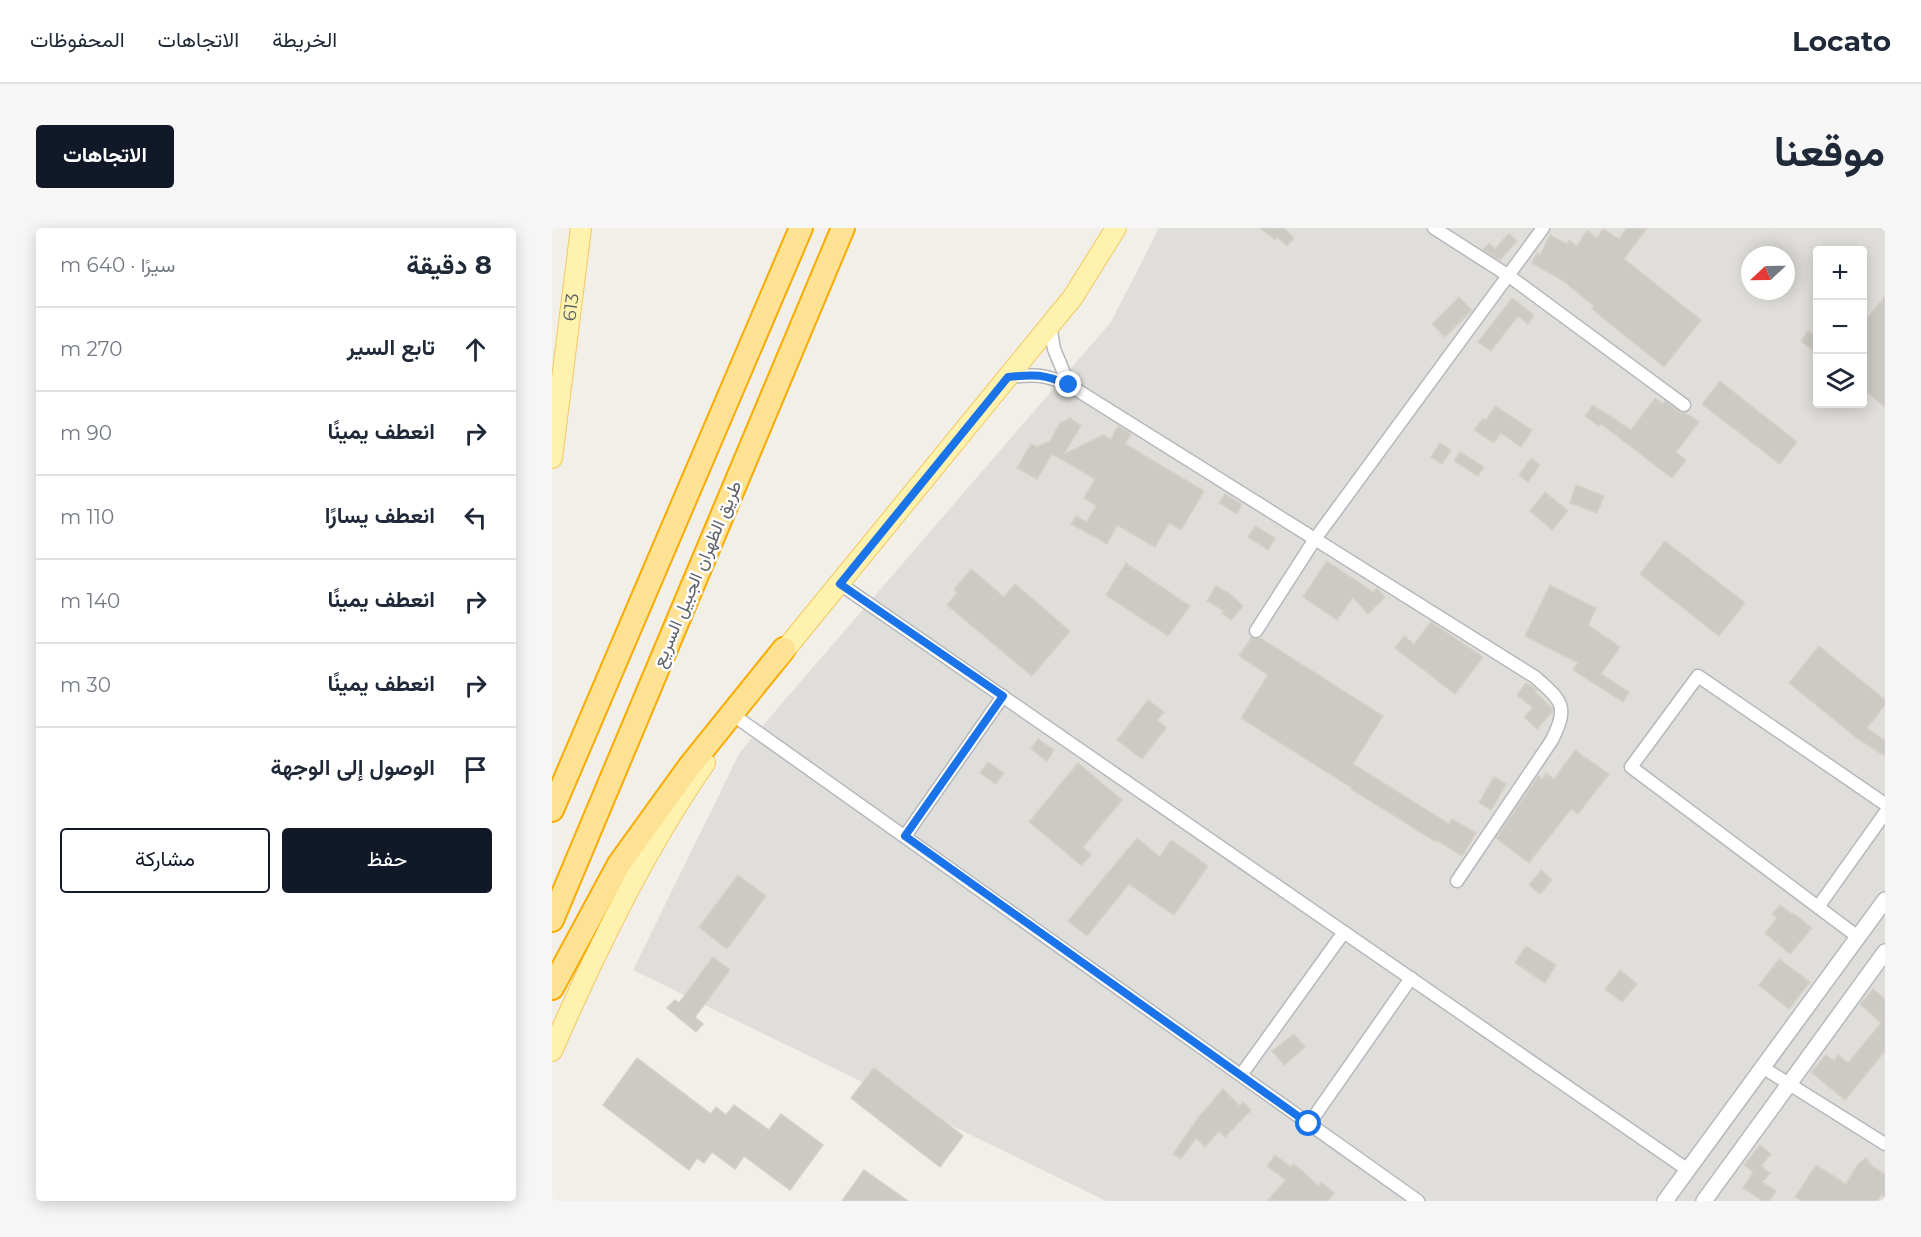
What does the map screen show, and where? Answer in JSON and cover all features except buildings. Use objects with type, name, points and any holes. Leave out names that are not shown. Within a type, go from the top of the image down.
[{"type":"highway","points":[[552,810],[801,228]]},
{"type":"highway","name":"طريق الظهران الجبيل السريع","points":[[552,920],[843,228]]},
{"type":"highway","points":[[552,988],[619,864],[689,767],[784,649]]},
{"type":"main road","name":"613","points":[[552,458],[556,399],[581,228]]},
{"type":"main road","points":[[552,1052],[574,1001],[656,841],[736,717],[784,649],[840,584],[1073,297],[1116,228]]},
{"type":"street","points":[[1434,228],[1509,276],[1684,405]]},
{"type":"street","points":[[1256,631],[1315,539],[1543,228]]},
{"type":"street","points":[[1050,325],[1054,349],[1069,385]]},
{"type":"street","points":[[1008,377],[1048,376],[1069,385],[1535,677],[1552,692],[1562,706],[1562,720],[1552,740],[1456,881]]},
{"type":"street","points":[[840,584],[1688,1170]]},
{"type":"street","points":[[1858,937],[1631,767],[1698,676],[1885,804]]},
{"type":"street","points":[[905,836],[1003,696]]},
{"type":"street","points":[[736,717],[1418,1201]]},
{"type":"street","points":[[1818,907],[1885,813]]},
{"type":"street","points":[[1665,1201],[1885,900]]},
{"type":"street","points":[[1241,1075],[1344,932]]},
{"type":"street","points":[[1704,1201],[1885,952]]},
{"type":"street","points":[[1309,1124],[1411,978]]},
{"type":"street","points":[[1762,1068],[1885,1144]]},
{"type":"shaded area","points":[[1159,228],[1885,228],[1885,1201],[1106,1201],[633,970],[740,752],[1111,322]]},
{"type":"route","points":[[1069,385],[1048,376],[1008,377],[840,584],[1003,696],[905,836],[1309,1124]]}]
